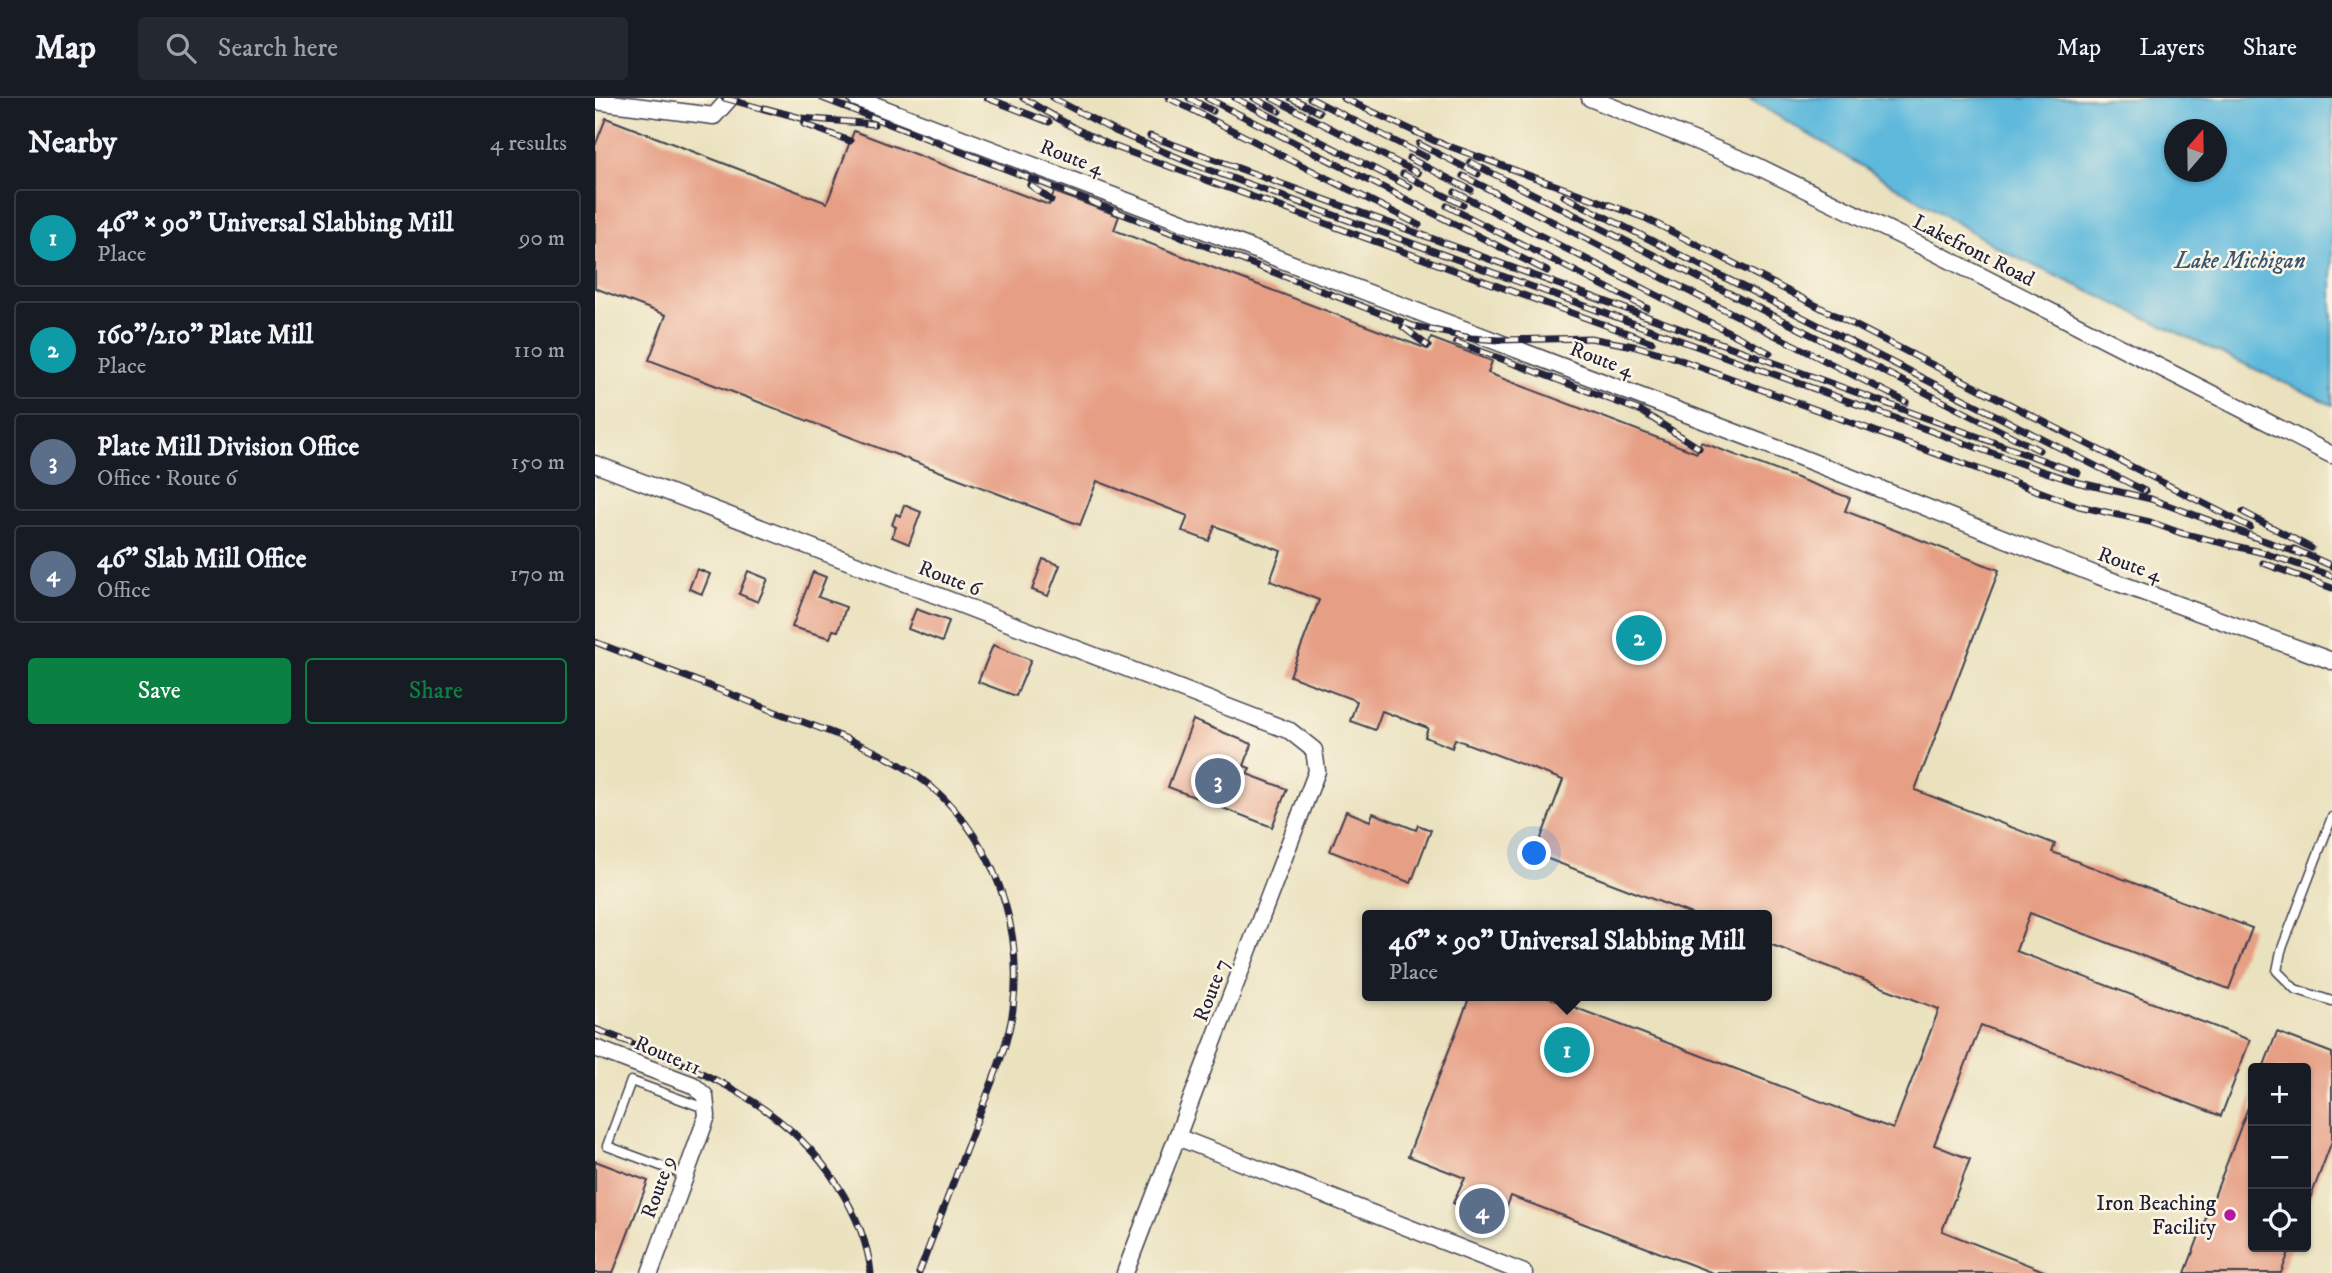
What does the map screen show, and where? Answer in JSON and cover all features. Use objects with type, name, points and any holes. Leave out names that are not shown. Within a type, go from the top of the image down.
[{"type":"street","points":[[595,101],[714,116],[730,98]]},
{"type":"street","name":"Route 4","points":[[856,98],[1792,454],[2099,576],[2332,661]]},
{"type":"street","name":"Lakefront Road","points":[[1590,98],[1755,165],[1936,253],[2332,455]]},
{"type":"street","name":"Route 6","points":[[595,464],[1290,731]]},
{"type":"street","name":"Route 7","points":[[1125,1273],[1317,771],[1314,750],[1290,731]]},
{"type":"street","name":"Route 11","points":[[595,1048],[693,1085],[705,1096],[707,1113]]},
{"type":"street","name":"Route 9","points":[[650,1273],[707,1113]]},
{"type":"street","points":[[1177,1137],[1524,1273]]},
{"type":"lane","points":[[2332,817],[2281,951],[2277,971],[2295,989],[2332,1000]]},
{"type":"lane","points":[[685,1175],[607,1146],[631,1081],[707,1113]]},
{"type":"water","name":"Lake Michigan","points":[[1748,98],[2332,98],[2332,405],[2007,253]]},
{"type":"building","points":[[606,118],[827,203],[854,131],[1049,205],[1054,192],[1119,216],[1114,230],[1427,349],[1431,338],[1492,361],[1488,373],[1697,453],[1701,442],[1850,498],[1845,511],[1999,570],[1915,790],[2055,844],[2052,852],[2252,928],[2229,989],[2030,913],[2016,951],[2250,1040],[2221,1116],[1981,1025],[1934,1145],[1970,1159],[1942,1231],[2049,1273],[1713,1273],[1511,1196],[1498,1229],[1458,1213],[1461,1207],[1453,1203],[1465,1178],[1408,1156],[1468,1001],[1558,1001],[1893,1129],[1939,1009],[1772,945],[1772,910],[1681,910],[1535,854],[1563,780],[1455,739],[1452,748],[1425,737],[1428,728],[1382,711],[1375,730],[1350,721],[1357,701],[1290,676],[1319,600],[1270,581],[1281,551],[1215,526],[1209,541],[1182,531],[1188,516],[1097,481],[1080,525],[649,360],[666,315],[595,288],[595,146]]},
{"type":"building","points":[[904,505],[921,512],[909,544],[892,537],[896,527],[892,525],[896,514],[900,516]]},
{"type":"building","points":[[1043,559],[1060,565],[1048,596],[1032,590]]},
{"type":"building","points":[[697,569],[710,574],[702,594],[689,589]]},
{"type":"building","points":[[748,571],[768,579],[758,602],[739,594]]},
{"type":"building","points":[[813,572],[826,577],[818,597],[846,607],[838,631],[833,630],[830,638],[792,627]]},
{"type":"building","points":[[916,609],[949,621],[942,642],[908,629]]},
{"type":"building","points":[[993,645],[1031,660],[1016,696],[978,682]]},
{"type":"building","points":[[1193,720],[1252,744],[1244,766],[1250,768],[1247,774],[1287,789],[1272,827],[1168,787]]},
{"type":"building","points":[[1346,811],[1370,821],[1373,813],[1416,830],[1418,825],[1431,830],[1411,883],[1330,851]]},
{"type":"building","points":[[2277,1032],[2332,1053],[2332,1141],[2311,1196],[2311,1063],[2265,1063]]},
{"type":"building","name":"Iron Beaching Facility","points":[[2248,1108],[2248,1252],[2289,1252],[2281,1273],[2185,1273]]},
{"type":"building","points":[[595,1161],[648,1181],[613,1273],[595,1273]]},
{"type":"railway","points":[[724,98],[771,111]]},
{"type":"railway","points":[[822,98],[1413,326],[1471,338],[1590,338],[1639,347],[2079,506],[2264,553],[2332,576]]},
{"type":"railway","points":[[987,98],[1049,122]]},
{"type":"railway","points":[[1023,98],[1110,145],[1652,342]]},
{"type":"railway","points":[[1053,98],[1115,131],[1193,164],[2036,469],[2076,482],[2151,499],[2301,554]]},
{"type":"railway","points":[[1169,98],[1419,225]]},
{"type":"railway","points":[[1189,98],[1213,111]]},
{"type":"railway","points":[[1207,98],[1547,271]]},
{"type":"railway","points":[[1235,98],[1410,187]]},
{"type":"railway","points":[[1254,98],[1279,111]]},
{"type":"railway","points":[[1272,98],[1418,173]]},
{"type":"railway","points":[[1291,98],[1319,112]]},
{"type":"railway","points":[[1310,98],[1426,157]]},
{"type":"railway","points":[[1343,98],[1435,141],[1645,218],[2250,527]]},
{"type":"railway","points":[[764,108],[801,118],[874,124]]},
{"type":"railway","points":[[804,124],[850,141]]},
{"type":"railway","points":[[1150,136],[2078,473]]},
{"type":"railway","points":[[1419,144],[1478,174]]},
{"type":"railway","points":[[1409,158],[1471,190]]},
{"type":"railway","points":[[1470,162],[2039,450]]},
{"type":"railway","points":[[1403,174],[1463,205]]},
{"type":"railway","points":[[1463,176],[1906,402]]},
{"type":"railway","points":[[1030,185],[1051,200]]},
{"type":"railway","points":[[1455,192],[1770,353]]},
{"type":"railway","points":[[1564,196],[2145,491]]},
{"type":"railway","points":[[1447,206],[1647,308]]},
{"type":"railway","points":[[1403,327],[1428,346]]},
{"type":"railway","points":[[1456,342],[1641,411],[1699,448]]},
{"type":"railway","points":[[2243,512],[2311,548]]},
{"type":"railway","points":[[2294,549],[2332,566]]},
{"type":"railway","points":[[2263,563],[2332,588]]},
{"type":"railway","points":[[595,642],[837,735],[899,764],[929,785],[955,810],[976,838],[993,870],[1005,903],[1013,938],[1015,973],[1011,1023],[998,1065],[919,1273]]},
{"type":"railway","points":[[595,1029],[663,1056],[729,1087],[789,1128],[815,1154],[843,1194],[863,1238],[871,1273]]},
{"type":"place","name":"160\"/210\" Plate Mill","points":[[1639,638]]},
{"type":"place","name":"Plate Mill Division Office","points":[[1218,781]]},
{"type":"place","name":"46\" × 90\" Universal Slabbing Mill","points":[[1567,1050]]},
{"type":"place","name":"46\" Slab Mill Office","points":[[1482,1211]]},
{"type":"place","name":"Iron Beaching Facility","points":[[2230,1215]]}]
